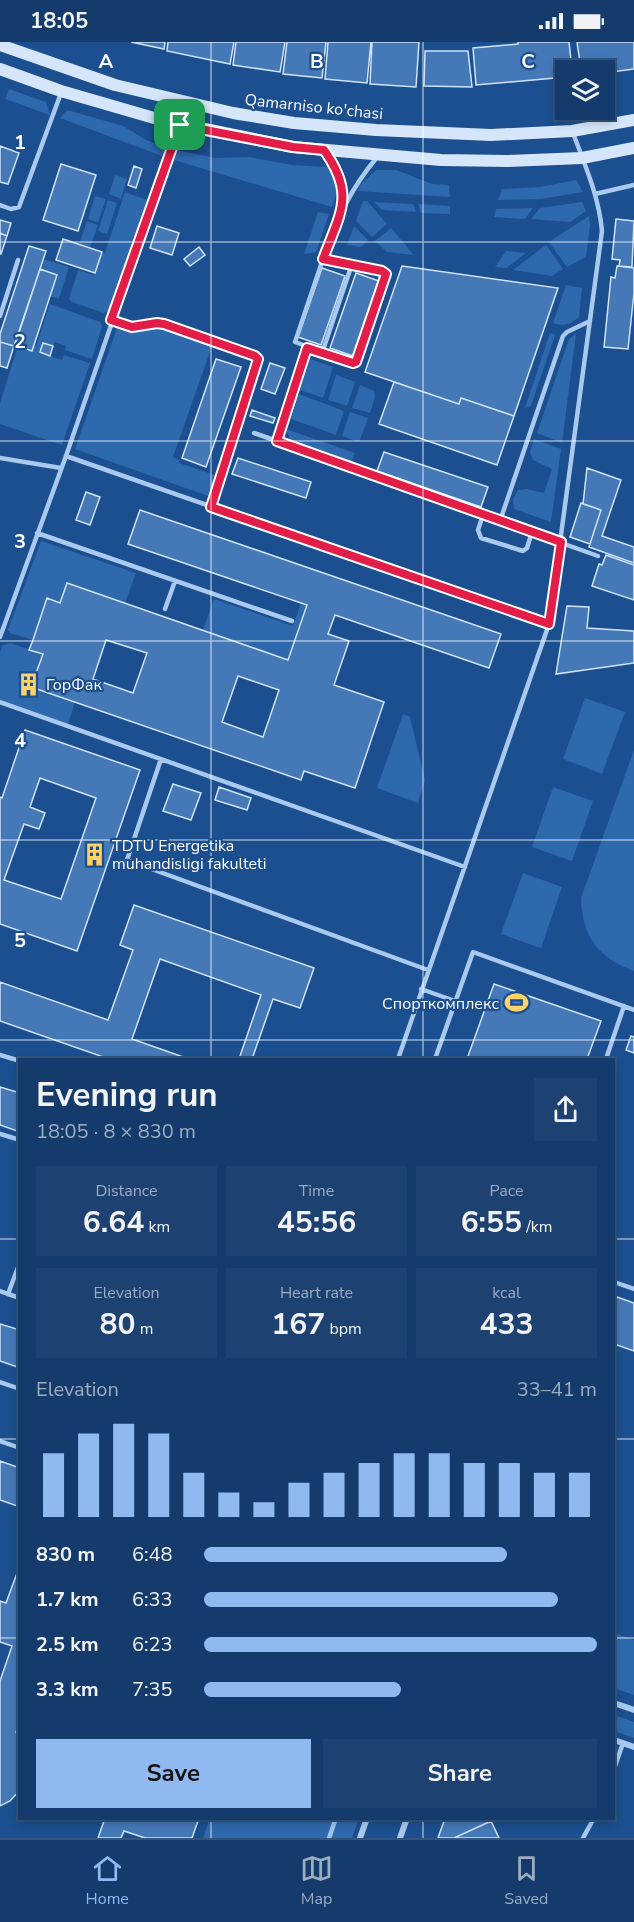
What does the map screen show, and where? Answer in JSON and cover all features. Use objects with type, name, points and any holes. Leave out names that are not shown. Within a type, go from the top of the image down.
[{"type":"main road","name":"Qamarniso ko'chasi","points":[[0,45],[115,85],[233,113],[294,123],[458,134],[518,134],[572,131],[634,120]]},
{"type":"main road","points":[[0,69],[61,91],[180,125],[293,147],[378,156],[544,161],[582,158],[634,148]]},
{"type":"street","points":[[615,1703],[634,1710]]},
{"type":"street","points":[[615,1740],[634,1747]]},
{"type":"street","points":[[360,1838],[366,1820]]},
{"type":"street","points":[[400,1838],[406,1820]]},
{"type":"lane","points":[[0,205],[11,209],[19,207],[61,91]]},
{"type":"lane","points":[[0,637],[66,456],[180,125]]},
{"type":"lane","points":[[398,1058],[549,624],[603,231],[595,194],[572,131]]},
{"type":"lane","points":[[324,150],[340,175],[343,192],[341,210]]},
{"type":"lane","points":[[323,259],[385,272],[386,276],[356,362],[353,363],[307,348],[295,342],[295,338],[323,259],[341,210],[355,186],[378,156]]},
{"type":"lane","points":[[595,194],[634,185]]},
{"type":"lane","points":[[0,316],[18,260]]},
{"type":"lane","points":[[322,353],[351,264]]},
{"type":"lane","points":[[111,320],[132,327],[164,324],[258,359],[211,507]]},
{"type":"lane","points":[[500,521],[563,336],[590,321]]},
{"type":"lane","points":[[277,441],[307,348]]},
{"type":"lane","points":[[254,433],[598,556]]},
{"type":"lane","points":[[66,456],[549,624]]},
{"type":"lane","points":[[0,458],[61,468]]},
{"type":"lane","points":[[483,515],[478,530],[481,538],[523,551],[532,532]]},
{"type":"lane","points":[[37,533],[291,621]]},
{"type":"lane","points":[[165,609],[175,581]]},
{"type":"lane","points":[[0,702],[465,867]]},
{"type":"lane","points":[[161,759],[127,860],[428,970]]},
{"type":"lane","points":[[435,1058],[471,955],[475,952],[634,1010]]},
{"type":"lane","points":[[421,989],[455,1001]]},
{"type":"lane","points":[[606,1058],[624,1006]]},
{"type":"lane","points":[[0,1055],[18,1060]]},
{"type":"lane","points":[[0,1134],[18,1139]]},
{"type":"lane","points":[[8,1294],[18,1267]]},
{"type":"lane","points":[[615,1282],[634,1289]]},
{"type":"lane","points":[[0,1291],[18,1297]]},
{"type":"lane","points":[[0,1382],[18,1388]]},
{"type":"lane","points":[[0,1441],[18,1447]]},
{"type":"lane","points":[[615,1766],[623,1743]]},
{"type":"lane","points":[[583,1838],[593,1820]]},
{"type":"shaded area","points":[[9,89],[46,102],[50,115],[5,99]]},
{"type":"shaded area","points":[[67,110],[123,126],[146,140],[165,147],[162,156],[60,118]]},
{"type":"shaded area","points":[[177,150],[215,158],[249,157],[292,165],[327,167],[337,181],[332,207],[174,160]]},
{"type":"shaded area","points":[[376,170],[396,170],[432,184],[449,185],[450,197],[358,191],[360,185]]},
{"type":"shaded area","points":[[115,175],[127,179],[121,199],[109,194]]},
{"type":"shaded area","points":[[576,180],[583,192],[541,199],[498,200],[502,189],[540,187]]},
{"type":"shaded area","points":[[125,192],[147,200],[108,311],[104,313],[69,299],[78,270],[94,275],[102,252],[105,253]]},
{"type":"shaded area","points":[[95,196],[106,199],[98,222],[88,219]]},
{"type":"shaded area","points":[[108,200],[117,203],[107,234],[98,231]]},
{"type":"shaded area","points":[[363,201],[367,201],[387,224],[372,237],[356,221]]},
{"type":"shaded area","points":[[374,202],[413,204],[416,212],[382,210]]},
{"type":"shaded area","points":[[582,202],[586,211],[570,222],[531,219],[540,208]]},
{"type":"shaded area","points":[[418,204],[450,206],[450,214],[421,213]]},
{"type":"shaded area","points":[[533,208],[525,219],[494,217],[496,209]]},
{"type":"shaded area","points":[[318,212],[329,214],[316,252],[304,254]]},
{"type":"shaded area","points":[[589,216],[586,257],[567,267],[549,242]]},
{"type":"shaded area","points":[[87,221],[98,225],[90,248],[79,245]]},
{"type":"shaded area","points":[[354,226],[368,240],[361,247],[347,245]]},
{"type":"shaded area","points":[[391,228],[414,255],[387,252],[375,241]]},
{"type":"shaded area","points":[[546,245],[563,269],[552,276],[513,270]]},
{"type":"shaded area","points":[[506,251],[526,253],[506,268],[495,267]]},
{"type":"shaded area","points":[[43,259],[69,267],[59,299],[50,296],[57,275],[40,269]]},
{"type":"shaded area","points":[[566,285],[582,288],[579,317],[561,325],[553,323]]},
{"type":"shaded area","points":[[50,304],[100,322],[102,326],[92,359],[65,350],[66,346],[55,342],[53,346],[43,343],[41,353],[62,360],[64,355],[90,363],[62,445],[0,424],[0,403],[18,346],[36,346]]},
{"type":"shaded area","points":[[117,328],[133,333],[157,328],[212,346],[173,457],[180,460],[179,463],[218,476],[211,497],[75,449]]},
{"type":"shaded area","points":[[550,333],[555,335],[531,406],[525,408]]},
{"type":"shaded area","points":[[576,334],[562,443],[537,433],[569,339]]},
{"type":"shaded area","points":[[310,359],[333,367],[323,398],[300,390]]},
{"type":"shaded area","points":[[336,375],[355,382],[347,406],[328,400]]},
{"type":"shaded area","points":[[360,385],[374,391],[375,397],[370,413],[352,408]]},
{"type":"shaded area","points":[[299,394],[344,411],[336,435],[291,419]]},
{"type":"shaded area","points":[[350,412],[368,418],[359,442],[342,436]]},
{"type":"shaded area","points":[[286,429],[355,453],[351,463],[291,442]]},
{"type":"shaded area","points":[[534,439],[561,449],[551,522],[514,509],[513,499],[518,490],[527,489],[544,493],[552,469],[533,460],[530,452]]},
{"type":"shaded area","points":[[41,541],[136,573],[125,603],[60,603],[48,598],[33,640],[10,633],[8,630]]},
{"type":"shaded area","points":[[214,599],[293,626],[301,603],[307,605],[288,660],[203,630]]},
{"type":"shaded area","points":[[10,643],[43,654],[32,683],[25,681],[24,685],[75,702],[68,724],[0,700],[0,652],[3,645]]},
{"type":"shaded area","points":[[585,698],[625,712],[602,774],[563,759]]},
{"type":"shaded area","points":[[403,714],[410,717],[425,780],[418,803],[377,788]]},
{"type":"shaded area","points":[[634,750],[634,971],[621,966],[594,944],[585,924],[581,898]]},
{"type":"shaded area","points":[[553,787],[593,801],[572,861],[532,847]]},
{"type":"shaded area","points":[[523,873],[562,887],[541,948],[501,934]]},
{"type":"shaded area","points":[[615,1633],[634,1640],[634,1695],[615,1688]]},
{"type":"shaded area","points":[[615,1715],[634,1722],[634,1738],[615,1731]]},
{"type":"shaded area","points":[[209,1820],[358,1820],[352,1838],[203,1838]]},
{"type":"building","points":[[131,42],[165,42],[164,49]]},
{"type":"building","points":[[168,42],[234,42],[230,64],[167,51]]},
{"type":"building","points":[[236,42],[285,42],[280,72],[233,65]]},
{"type":"building","points":[[287,42],[326,42],[322,78],[283,74]]},
{"type":"building","points":[[328,42],[371,42],[367,83],[325,79]]},
{"type":"building","points":[[372,42],[419,42],[416,87],[370,84]]},
{"type":"building","points":[[518,42],[569,42],[571,60],[555,60],[555,78],[476,85],[473,48],[518,44]]},
{"type":"building","points":[[577,42],[634,42],[634,69],[615,72],[615,60],[580,60]]},
{"type":"building","points":[[425,51],[468,51],[472,87],[424,86]]},
{"type":"building","points":[[0,146],[19,153],[8,184],[0,182]]},
{"type":"building","points":[[61,164],[96,175],[78,231],[43,220]]},
{"type":"building","points":[[134,166],[142,169],[136,188],[128,185]]},
{"type":"building","points":[[616,219],[634,221],[632,267],[619,266],[620,260],[612,259]]},
{"type":"building","points":[[0,220],[11,223],[7,236],[0,233]]},
{"type":"building","points":[[157,226],[179,233],[172,255],[150,248]]},
{"type":"building","points":[[0,233],[7,236],[1,254],[0,254]]},
{"type":"building","points":[[63,239],[102,252],[95,273],[56,260]]},
{"type":"building","points":[[29,246],[46,251],[14,346],[0,342],[0,334]]},
{"type":"building","points":[[199,247],[205,255],[190,266],[184,259]]},
{"type":"building","points":[[402,266],[558,288],[514,416],[461,398],[459,404],[365,372]]},
{"type":"building","points":[[617,266],[634,268],[634,293],[628,349],[604,347],[611,277],[615,278]]},
{"type":"building","points":[[322,268],[345,276],[321,345],[298,337]]},
{"type":"building","points":[[40,269],[57,275],[32,351],[15,345]]},
{"type":"building","points":[[356,273],[379,281],[353,356],[330,348]]},
{"type":"building","points":[[0,342],[14,346],[7,368],[0,366]]},
{"type":"building","points":[[43,343],[53,346],[50,356],[40,352]]},
{"type":"building","points":[[216,359],[241,367],[206,467],[182,458]]},
{"type":"building","points":[[270,363],[285,368],[275,394],[261,389]]},
{"type":"building","points":[[394,382],[459,404],[461,398],[514,416],[497,465],[379,424]]},
{"type":"building","points":[[252,410],[275,418],[273,423],[250,416]]},
{"type":"building","points":[[384,452],[488,487],[481,507],[377,471]]},
{"type":"building","points":[[238,458],[311,482],[306,498],[232,474]]},
{"type":"building","points":[[587,468],[621,480],[602,536],[634,547],[634,563],[589,547],[601,510],[583,504]]},
{"type":"building","points":[[86,492],[100,497],[90,525],[76,520]]},
{"type":"building","points":[[581,503],[601,510],[590,544],[570,537]]},
{"type":"building","points":[[140,510],[501,634],[489,668],[335,615],[328,634],[349,641],[334,685],[384,702],[355,788],[304,771],[301,780],[31,687],[43,654],[29,650],[47,598],[60,603],[67,583],[288,660],[307,605],[128,544]],"holes":[[[106,640],[147,653],[133,693],[93,679]],[[238,676],[279,690],[263,737],[222,722]]]},
{"type":"building","points":[[606,555],[634,565],[634,600],[592,586],[599,564],[602,565]]},
{"type":"building","points":[[567,606],[589,607],[587,628],[634,631],[634,663],[556,674]]},
{"type":"building","name":"TDTU Energetika muhandisligi fakulteti","points":[[25,730],[140,770],[77,951],[0,924],[0,797],[2,798]],"holes":[[[40,778],[96,798],[61,899],[4,880],[24,824],[39,829],[45,813],[30,807]]]},
{"type":"building","points":[[173,784],[201,793],[191,820],[163,811]]},
{"type":"building","points":[[219,787],[251,798],[247,810],[215,800]]},
{"type":"building","points":[[134,905],[314,968],[300,1008],[273,999],[252,1058],[239,1058],[261,995],[160,959],[132,1039],[186,1058],[106,1058],[0,1021],[0,982],[108,1020],[133,950],[120,945]]},
{"type":"building","name":"Спорткомплекс","points":[[494,984],[601,1021],[587,1058],[467,1058]]},
{"type":"building","points":[[631,1036],[634,1037],[634,1053],[626,1050]]},
{"type":"building","points":[[0,1087],[18,1092],[18,1131],[0,1125]]},
{"type":"building","points":[[617,1297],[634,1303],[634,1351],[615,1344]]},
{"type":"building","points":[[0,1324],[18,1329],[18,1367],[0,1361]]},
{"type":"building","points":[[0,1461],[18,1467],[18,1506],[0,1500]]},
{"type":"building","points":[[18,1570],[18,1727],[16,1732],[18,1734],[18,1792],[10,1801],[0,1806],[0,1681],[12,1646],[0,1642],[0,1601],[6,1603]]},
{"type":"building","points":[[104,1820],[198,1820],[192,1838],[145,1838],[124,1831],[121,1838],[98,1838]]},
{"type":"building","points":[[444,1820],[494,1820],[454,1838],[438,1838]]},
{"type":"building","points":[[491,1821],[499,1838],[454,1838]]},
{"type":"waterway","points":[[329,1838],[335,1820]]},
{"type":"place","name":"ГорФак","points":[[28,684]]},
{"type":"place","name":"TDTU Energetika muhandisligi fakulteti","points":[[94,854]]},
{"type":"place","name":"Спорткомплекс","points":[[517,1003]]},
{"type":"route","points":[[180,125],[293,147],[324,150],[340,175],[343,192],[341,210],[323,259],[382,271],[386,274],[356,362],[307,348],[277,441],[561,542],[549,624],[211,507],[258,359],[164,324],[150,323],[132,327],[111,320],[180,125]]}]
